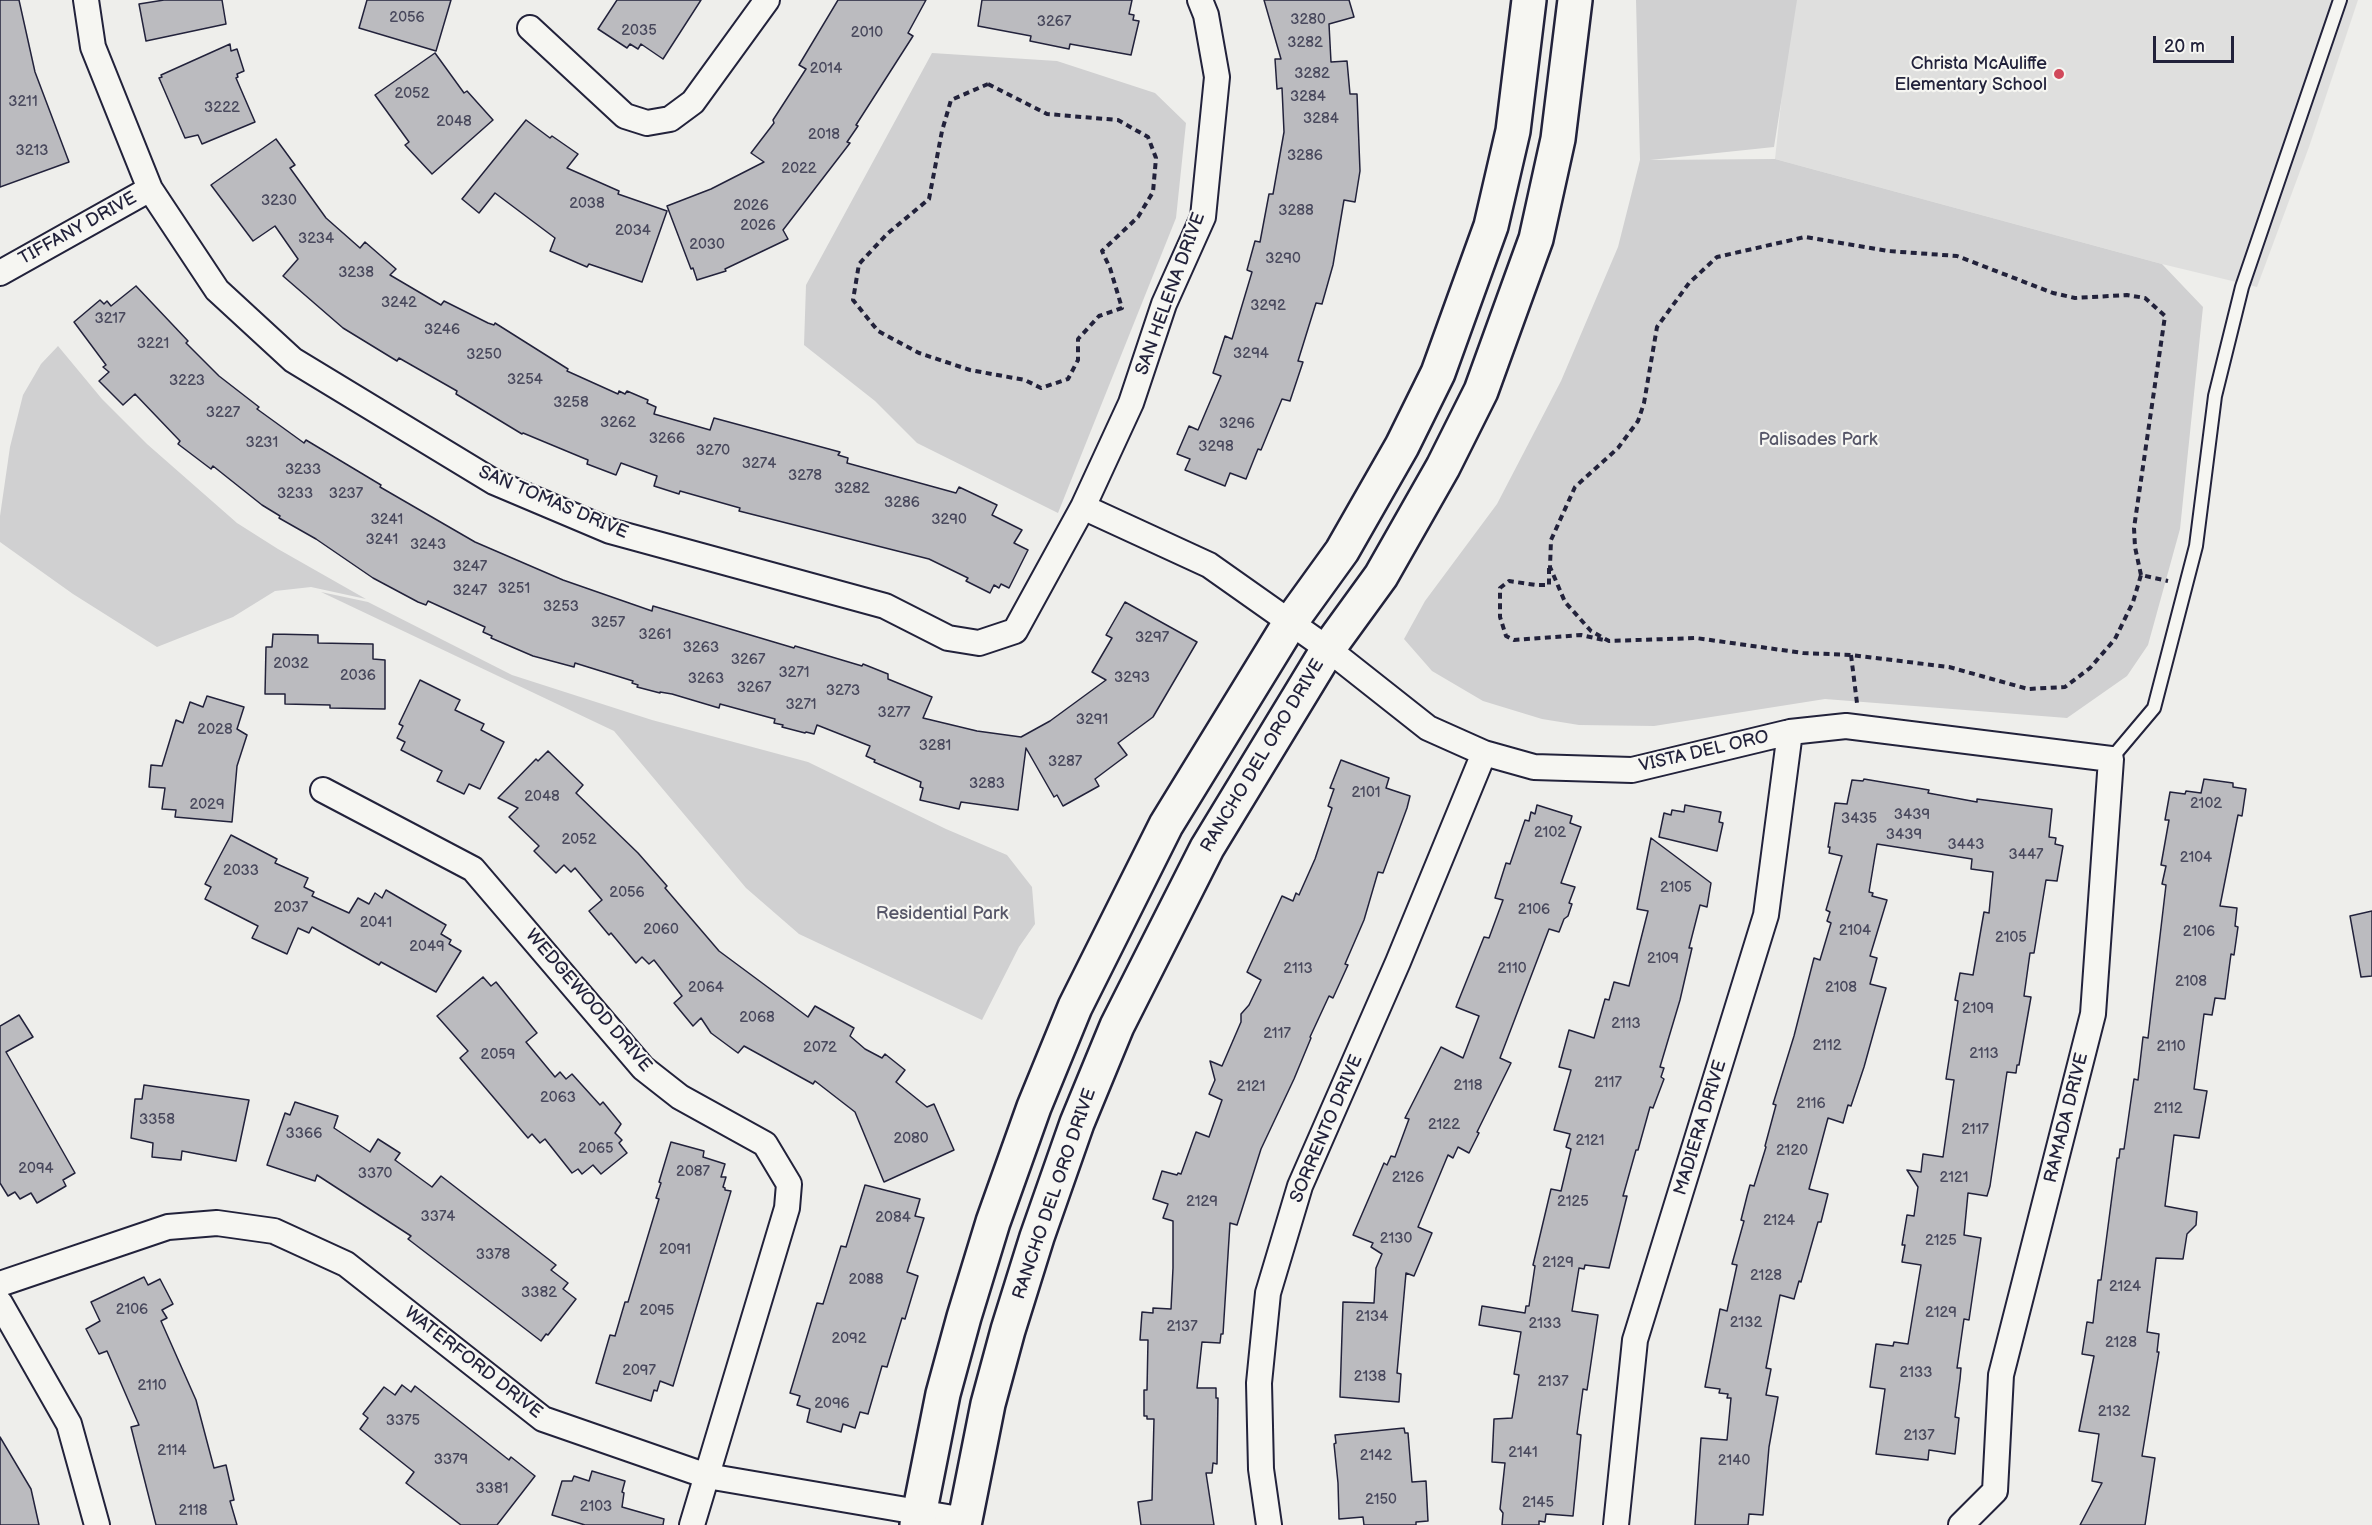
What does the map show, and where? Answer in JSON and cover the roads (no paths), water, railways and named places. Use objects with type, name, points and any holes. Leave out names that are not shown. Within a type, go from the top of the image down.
[{"type":"main road","points":[[918,1518],[943,1394],[993,1222],[1034,1107],[1071,1017],[1166,825],[1290,623],[1342,551],[1402,446],[1438,373],[1491,226],[1513,131],[1528,0]]},
{"type":"main road","name":"RANCHO DEL ORO DRIVE","points":[[964,1522],[988,1404],[1037,1237],[1077,1123],[1117,1026],[1207,848],[1329,649],[1382,576],[1443,467],[1481,391],[1536,239],[1558,140],[1575,0]]},
{"type":"street","name":"TIFFANY DRIVE","points":[[0,273],[150,189],[93,49],[86,0]]},
{"type":"street","points":[[530,28],[625,116],[647,123],[670,118],[693,102],[767,0]]},
{"type":"street","name":"SAN HELENA DRIVE","points":[[1083,507],[1131,404],[1164,304],[1203,217],[1217,77],[1206,15],[1200,0]]},
{"type":"street","name":"SAN TOMAS DRIVE","points":[[150,189],[217,290],[293,360],[494,482],[610,531],[885,606],[948,638],[979,643],[1015,631],[1083,507]]},
{"type":"street","name":"VISTA DEL ORO","points":[[1083,507],[1209,565],[1329,649],[1428,728],[1484,753],[1534,767],[1632,770],[1790,732],[1846,726],[2111,759]]},
{"type":"street","name":"MADIERA DRIVE","points":[[1616,1525],[1635,1340],[1766,915],[1790,732]]},
{"type":"street","name":"SORRENTO DRIVE","points":[[1269,1525],[1261,1469],[1259,1383],[1268,1293],[1300,1186],[1398,962],[1484,753]]},
{"type":"street","name":"RAMADA DRIVE","points":[[1960,1525],[1995,1491],[2001,1375],[2093,1014],[2111,759]]},
{"type":"street","name":"WEDGEWOOD DRIVE","points":[[323,790],[473,869],[643,1068],[680,1097],[765,1144],[789,1184],[787,1208],[692,1525]]},
{"type":"street","name":"WATERFORD DRIVE","points":[[0,1284],[168,1227],[217,1223],[274,1231],[346,1264],[543,1419],[707,1476],[918,1518],[964,1522]]},
{"type":"street","points":[[0,1303],[69,1424],[97,1525]]},
{"type":"lane","points":[[2111,759],[2154,708],[2196,546],[2216,396],[2242,287],[2340,0]]},
{"type":"place","name":"Christa McAuliffe Elementary School","points":[[2059,74]]},
{"type":"park label","name":"Palisades Park","points":[[1818,440]]},
{"type":"park label","name":"Residential Park","points":[[942,914]]}]
